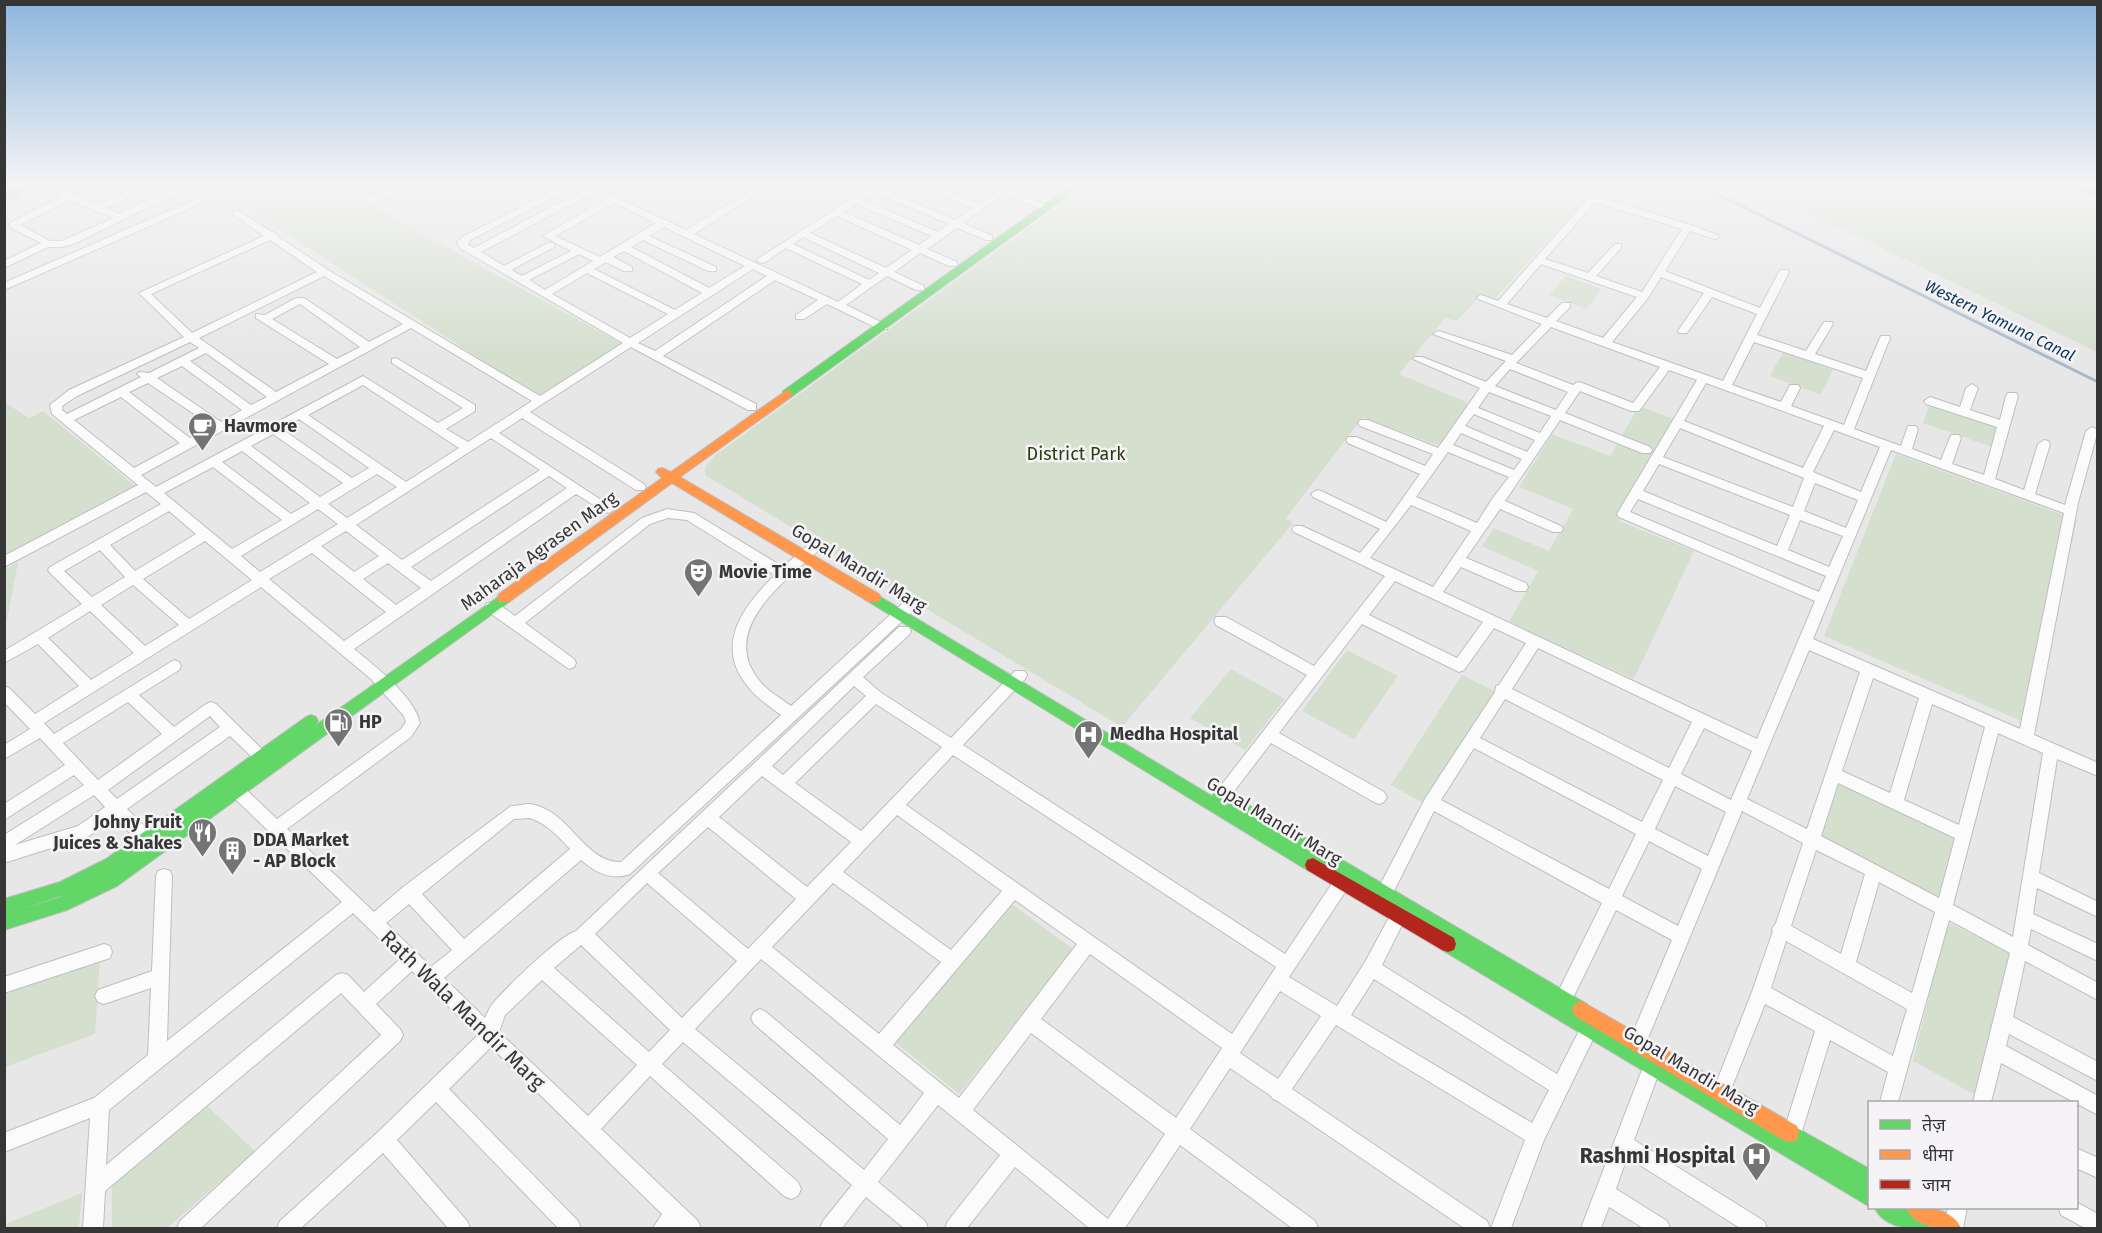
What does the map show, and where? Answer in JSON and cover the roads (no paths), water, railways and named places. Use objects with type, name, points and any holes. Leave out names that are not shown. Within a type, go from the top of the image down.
[{"type":"main road","name":"Maharaja Agrasen Marg","points":[[4,907],[64,888],[112,864],[146,839],[231,785],[381,680],[609,509],[640,487],[672,471],[752,407],[878,324],[920,288],[984,242]]},
{"type":"main road","name":"Maharaja Agrasen Marg","points":[[4,922],[61,905],[111,881],[231,785],[261,757],[492,607],[672,471],[991,242]]},
{"type":"main road","name":"Gopal Mandir Marg","points":[[672,471],[1218,802],[1346,876],[1399,915],[1589,1029],[1722,1091],[1792,1134],[1868,1175]]},
{"type":"main road","name":"Gopal Mandir Marg","points":[[1346,876],[1385,892],[1564,998],[1635,1049]]},
{"type":"main road","name":"Gopal Mandir Marg","points":[[1655,1060],[1868,1197]]},
{"type":"main road","points":[[1888,1209],[1938,1227]]},
{"type":"main road","points":[[1917,1209],[1938,1227]]},
{"type":"street","points":[[4,265],[46,244],[71,242]]},
{"type":"street","points":[[4,287],[107,242]]},
{"type":"street","points":[[258,242],[144,292],[191,338],[275,397]]},
{"type":"street","points":[[282,242],[324,272],[541,401]]},
{"type":"street","points":[[463,242],[463,246],[545,294],[752,407]]},
{"type":"street","points":[[474,252],[494,242]]},
{"type":"street","points":[[559,242],[628,269]]},
{"type":"street","points":[[545,294],[632,242]]},
{"type":"street","points":[[654,242],[712,269]]},
{"type":"street","points":[[706,242],[757,262],[774,276],[878,324]]},
{"type":"street","points":[[4,753],[90,688],[468,447],[493,434],[629,341],[789,242]]},
{"type":"street","points":[[821,242],[920,288]]},
{"type":"street","points":[[903,242],[953,264]]},
{"type":"street","points":[[838,306],[931,242]]},
{"type":"street","points":[[1500,305],[1555,242]]},
{"type":"street","points":[[1605,343],[1644,296],[1680,242]]},
{"type":"street","points":[[785,244],[870,284]]},
{"type":"street","points":[[504,270],[551,245]]},
{"type":"street","points":[[1590,277],[1618,246]]},
{"type":"street","points":[[623,247],[708,292]]},
{"type":"street","points":[[522,280],[578,251]]},
{"type":"street","points":[[1539,260],[1644,296]]},
{"type":"street","points":[[586,269],[674,314]]},
{"type":"street","points":[[276,828],[406,733],[412,723],[411,714],[381,680],[233,555],[56,411],[56,405],[63,399],[324,272]]},
{"type":"street","points":[[1660,273],[1764,312]]},
{"type":"street","points":[[1726,386],[1784,273]]},
{"type":"street","points":[[657,355],[774,276]]},
{"type":"street","points":[[1683,331],[1710,292]]},
{"type":"street","points":[[796,315],[821,298]]},
{"type":"street","points":[[1481,298],[2070,511]]},
{"type":"street","points":[[265,319],[300,300],[368,347]]},
{"type":"street","points":[[1362,559],[1388,528],[1487,387],[1566,305]]},
{"type":"street","points":[[249,309],[337,364]]},
{"type":"street","points":[[133,474],[411,324]]},
{"type":"street","points":[[1809,356],[1828,324]]},
{"type":"street","points":[[1438,334],[1575,390]]},
{"type":"street","points":[[1751,337],[1870,376]]},
{"type":"street","points":[[1847,430],[1886,338]]},
{"type":"street","points":[[67,419],[206,349]]},
{"type":"street","points":[[1418,359],[1646,450]]},
{"type":"street","points":[[183,361],[251,411]]},
{"type":"street","points":[[396,361],[471,408],[439,428]]},
{"type":"street","points":[[1435,594],[1578,386],[1635,408],[1667,365]]},
{"type":"street","points":[[132,367],[221,426]]},
{"type":"street","points":[[1704,378],[1623,514],[1823,599]]},
{"type":"street","points":[[4,562],[151,489],[214,462],[363,380],[468,447]]},
{"type":"street","points":[[1784,408],[1794,388]]},
{"type":"street","points":[[1964,412],[1972,388]]},
{"type":"street","points":[[122,392],[189,444]]},
{"type":"street","points":[[1988,482],[2012,396]]},
{"type":"street","points":[[1930,402],[2003,425]]},
{"type":"street","points":[[1471,409],[1543,439]]},
{"type":"street","points":[[524,413],[640,487]]},
{"type":"street","points":[[301,415],[406,488]]},
{"type":"street","points":[[1364,423],[1518,476]]},
{"type":"street","points":[[1678,423],[1866,498]]},
{"type":"street","points":[[1781,553],[1808,476],[1831,425]]},
{"type":"street","points":[[1458,428],[1530,458]]},
{"type":"street","points":[[274,429],[352,484]]},
{"type":"street","points":[[1905,452],[1912,429]]},
{"type":"street","points":[[2026,738],[2070,511],[2092,431]]},
{"type":"street","points":[[493,434],[609,509]]},
{"type":"street","points":[[1945,466],[1955,438]]},
{"type":"street","points":[[1352,440],[1427,472]]},
{"type":"street","points":[[2028,496],[2044,444]]},
{"type":"street","points":[[1635,1049],[1887,445]]},
{"type":"street","points":[[244,446],[319,506],[430,588]]},
{"type":"street","points":[[1657,459],[1850,534]]},
{"type":"street","points":[[214,462],[292,521]]},
{"type":"street","points":[[233,555],[319,506],[376,469]]},
{"type":"street","points":[[401,567],[548,471]]},
{"type":"street","points":[[344,648],[576,488]]},
{"type":"street","points":[[1636,493],[1833,574]]},
{"type":"street","points":[[1317,494],[1388,528]]},
{"type":"street","points":[[1407,498],[1478,529]]},
{"type":"street","points":[[1497,502],[1557,528]]},
{"type":"street","points":[[144,654],[55,570],[170,505]]},
{"type":"street","points":[[515,623],[646,521],[667,513],[690,516],[784,574]]},
{"type":"street","points":[[1298,530],[1761,748]]},
{"type":"street","points":[[4,658],[206,534]]},
{"type":"street","points":[[102,544],[134,578],[189,626]]},
{"type":"street","points":[[312,546],[396,612]]},
{"type":"street","points":[[791,714],[753,683],[740,658],[743,623],[750,611],[808,552]]},
{"type":"street","points":[[354,579],[387,557]]},
{"type":"street","points":[[1458,560],[1521,587]]},
{"type":"street","points":[[1218,802],[1393,574]]},
{"type":"street","points":[[492,607],[569,663]]},
{"type":"street","points":[[373,923],[511,813],[524,808],[541,811],[581,850],[607,869],[616,871],[624,868],[748,757],[791,714],[904,610]]},
{"type":"street","points":[[1360,617],[1460,666],[1491,621]]},
{"type":"street","points":[[1221,621],[1317,674]]},
{"type":"street","points":[[287,1228],[384,1140],[490,1035],[493,1020],[499,1009],[541,968],[572,940],[581,937],[904,631]]},
{"type":"street","points":[[39,637],[90,688]]},
{"type":"street","points":[[1385,892],[1431,802],[1501,690],[1535,641]]},
{"type":"street","points":[[1805,642],[2097,770]]},
{"type":"street","points":[[53,742],[174,666]]},
{"type":"street","points":[[1722,1091],[1761,992],[1868,669]]},
{"type":"street","points":[[854,677],[875,696],[953,746],[1283,972],[1336,1015],[1536,1136]]},
{"type":"street","points":[[588,1129],[1017,679]]},
{"type":"street","points":[[1501,690],[1672,777],[1812,839],[2097,992]]},
{"type":"street","points":[[4,692],[146,839]]},
{"type":"street","points":[[129,695],[173,735]]},
{"type":"street","points":[[784,784],[875,696]]},
{"type":"street","points":[[1895,803],[1927,696]]},
{"type":"street","points":[[4,844],[96,787],[211,708],[261,757]]},
{"type":"street","points":[[1564,998],[1700,720]]},
{"type":"street","points":[[1889,1101],[1944,910],[1962,834],[1993,724]]},
{"type":"street","points":[[4,856],[83,831],[231,727]]},
{"type":"street","points":[[1269,735],[1379,797]]},
{"type":"street","points":[[1471,740],[1712,866]]},
{"type":"street","points":[[1982,1101],[2004,1022],[2025,918],[2051,750]]},
{"type":"street","points":[[4,813],[76,766]]},
{"type":"street","points":[[761,767],[862,841]]},
{"type":"street","points":[[1833,774],[1962,834]]},
{"type":"street","name":"Rath Wala Mandir Marg","points":[[231,785],[588,1129],[669,1221],[691,1228]]},
{"type":"street","points":[[1431,802],[1682,937]]},
{"type":"street","points":[[896,806],[1088,943],[1231,1051],[1279,1092],[1480,1228]]},
{"type":"street","points":[[708,817],[808,898]]},
{"type":"street","points":[[431,978],[581,850]]},
{"type":"street","points":[[1846,966],[1874,871]]},
{"type":"street","points":[[647,873],[880,1046],[1104,1228]]},
{"type":"street","points":[[832,873],[953,962]]},
{"type":"street","points":[[157,1060],[164,876]]},
{"type":"street","points":[[1114,1228],[1346,876]]},
{"type":"street","points":[[2030,877],[2097,910]]},
{"type":"street","points":[[880,1046],[1013,890]]},
{"type":"street","points":[[410,892],[463,950]]},
{"type":"street","points":[[4,1143],[100,1105],[354,903]]},
{"type":"street","points":[[1279,1092],[1371,968],[1399,915]]},
{"type":"street","points":[[2025,918],[2097,953]]},
{"type":"street","points":[[1780,929],[1917,1005]]},
{"type":"street","points":[[581,937],[590,940],[682,1030],[918,1228]]},
{"type":"street","points":[[961,1112],[1088,943]]},
{"type":"street","points":[[4,985],[104,952]]},
{"type":"street","points":[[363,1003],[412,960]]},
{"type":"street","points":[[541,968],[791,1189]]},
{"type":"street","points":[[1371,968],[1561,1087]]},
{"type":"street","points":[[104,996],[160,977]]},
{"type":"street","points":[[96,1186],[342,981],[394,1035],[188,1228]]},
{"type":"street","points":[[1761,992],[1900,1069]]},
{"type":"street","points":[[760,1018],[901,1138]]},
{"type":"street","points":[[1030,1022],[1308,1228]]},
{"type":"street","points":[[2004,1022],[2097,1072]]},
{"type":"street","points":[[1792,1134],[1825,1027]]},
{"type":"street","points":[[1501,1228],[1536,1136],[1589,1029]]},
{"type":"street","points":[[1996,1050],[2097,1106]]},
{"type":"street","points":[[1591,1228],[1655,1060]]},
{"type":"street","points":[[436,1089],[571,1228]]},
{"type":"street","points":[[830,1228],[937,1092]]},
{"type":"street","points":[[93,1228],[100,1105]]},
{"type":"street","points":[[384,1140],[460,1228]]},
{"type":"street","points":[[1623,1144],[1757,1228]]},
{"type":"street","points":[[955,1228],[1013,1154]]},
{"type":"street","points":[[2078,1158],[2097,1169]]},
{"type":"street","points":[[1605,1193],[1660,1228]]},
{"type":"street","points":[[1938,1227],[1957,1209]]},
{"type":"street","points":[[2070,1209],[2097,1224]]},
{"type":"waterway","name":"Western Yamuna Canal","points":[[1814,242],[2098,382]]},
{"type":"place","name":"Havmore","points":[[203,452]]},
{"type":"place","name":"Movie Time","points":[[698,598]]},
{"type":"place","name":"HP","points":[[338,748]]},
{"type":"place","name":"Medha Hospital","points":[[1089,760]]},
{"type":"place","name":"Johny Fruit Juices & Shakes","points":[[203,858]]},
{"type":"place","name":"DDA Market - AP Block","points":[[232,876]]},
{"type":"place","name":"Rashmi Hospital","points":[[1756,1182]]},
{"type":"park label","name":"District Park","points":[[1076,454]]}]
